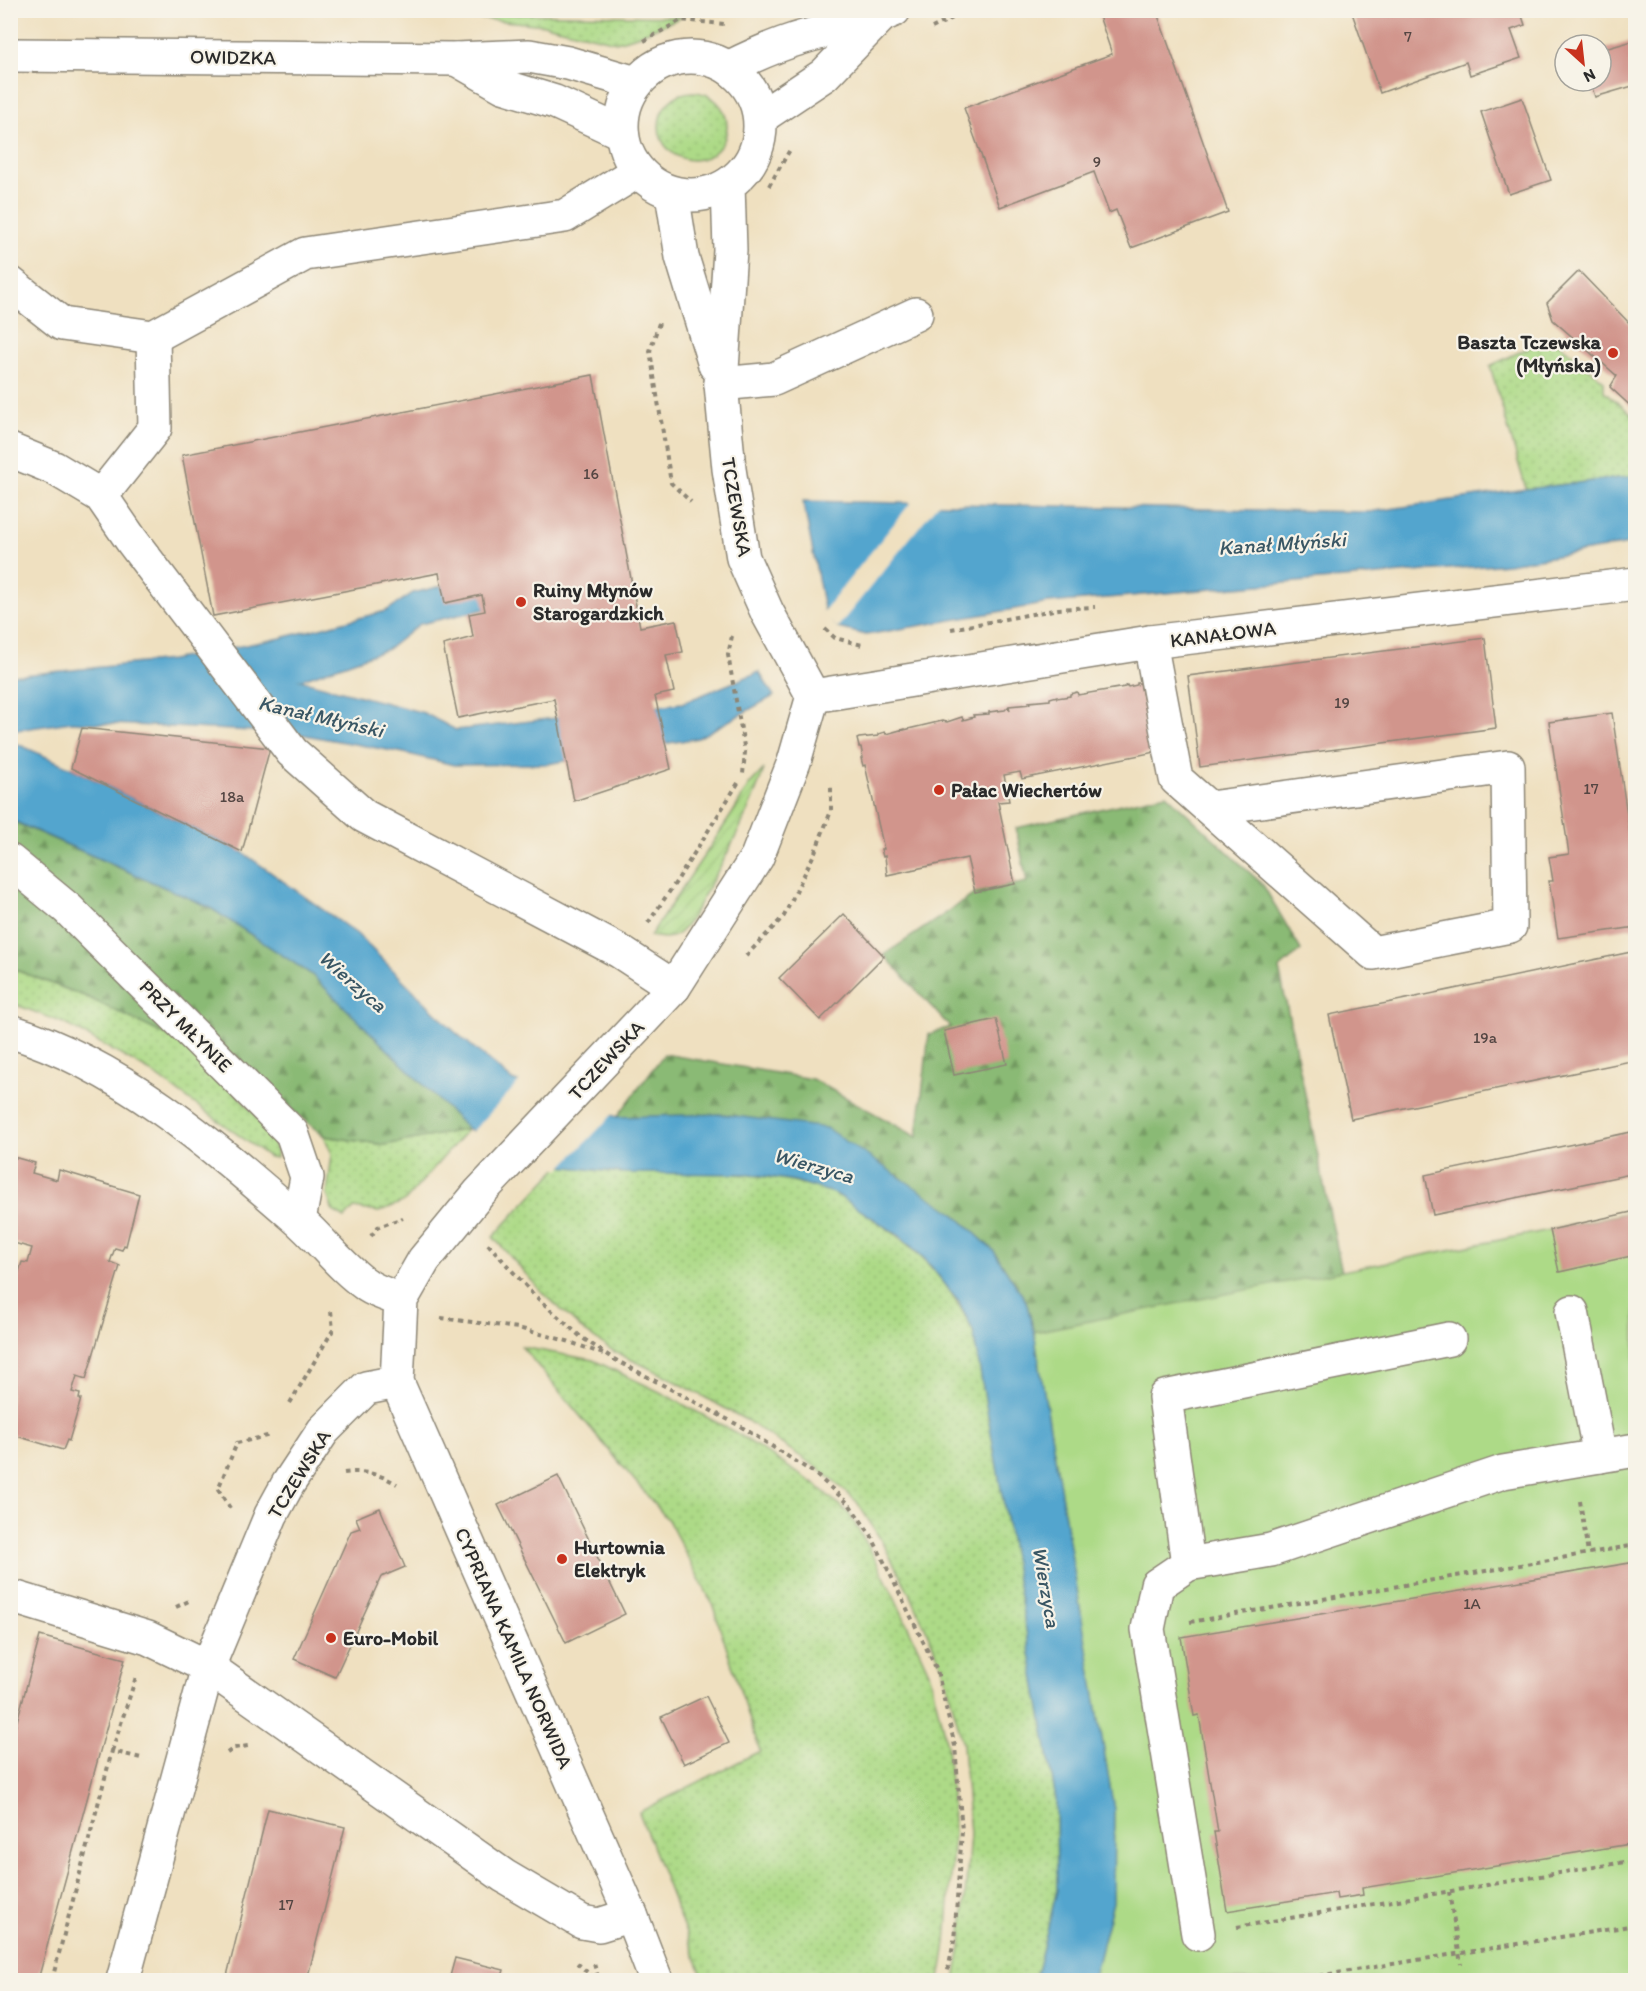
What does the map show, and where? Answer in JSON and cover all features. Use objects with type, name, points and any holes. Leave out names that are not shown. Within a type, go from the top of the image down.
[{"type":"street","points":[[730,67],[801,37],[887,14]]},
{"type":"street","points":[[761,117],[824,75],[887,14]]},
{"type":"street","name":"OWIDZKA","points":[[10,55],[456,59],[529,56],[568,63],[636,83]]},
{"type":"street","points":[[691,56],[711,59],[730,67],[751,89],[761,117],[760,138],[754,157],[742,174],[728,185],[700,195],[672,193],[654,184],[638,171],[627,153],[622,133],[624,107],[636,83],[651,69],[670,59],[691,56]]},
{"type":"street","name":"OWIDZKA","points":[[456,59],[503,86],[555,102],[622,133]]},
{"type":"street","points":[[10,283],[62,324],[153,337],[305,254],[565,216],[638,171]]},
{"type":"street","name":"TCZEWSKA","points":[[123,1980],[208,1667],[271,1515],[288,1484],[323,1431],[366,1388],[397,1382],[401,1300],[424,1260],[480,1192],[674,987],[757,856],[794,762],[813,696],[771,621],[743,558],[729,469],[721,384],[730,250],[728,185]]},
{"type":"street","name":"TCZEWSKA","points":[[672,193],[682,256],[721,384]]},
{"type":"street","points":[[721,384],[774,379],[916,314]]},
{"type":"street","points":[[101,496],[154,428],[153,337]]},
{"type":"street","points":[[10,450],[54,468],[101,496],[292,752],[364,816],[625,955],[674,987]]},
{"type":"street","name":"KANAŁOWA","points":[[813,696],[1150,642],[1635,584]]},
{"type":"street","points":[[1150,642],[1176,780],[1373,953],[1510,926],[1508,767],[1210,808]]},
{"type":"street","name":"PRZY MŁYNIE","points":[[10,861],[68,909],[292,1133],[307,1177],[299,1220]]},
{"type":"street","points":[[10,1031],[41,1040],[126,1084],[228,1160],[299,1220],[369,1287],[401,1300]]},
{"type":"street","points":[[1572,1312],[1587,1458]]},
{"type":"street","points":[[1188,1564],[1165,1397],[1449,1339]]},
{"type":"street","name":"CYPRIANA KAMILA NORWIDA","points":[[397,1382],[632,1915],[656,1980]]},
{"type":"street","points":[[1198,1934],[1148,1629],[1157,1585],[1188,1564],[1271,1550],[1503,1472],[1635,1450]]},
{"type":"street","points":[[10,1596],[148,1638],[208,1667],[504,1876],[582,1923],[599,1925],[632,1915]]},
{"type":"path","points":[[768,187],[796,140]]},
{"type":"path","points":[[659,322],[650,351],[671,483],[698,507]]},
{"type":"path","points":[[944,630],[1059,609],[1096,607]]},
{"type":"path","points":[[820,624],[835,638],[867,646]]},
{"type":"path","points":[[625,955],[678,879],[742,776],[745,753],[734,679],[728,655],[733,636],[728,625]]},
{"type":"path","points":[[744,958],[784,916],[815,852],[831,811],[831,779]]},
{"type":"path","points":[[487,1244],[534,1295],[581,1337],[612,1358],[740,1426],[814,1473],[849,1504],[871,1535],[937,1670],[955,1746],[963,1831],[954,1941],[946,1980]]},
{"type":"path","points":[[401,1300],[438,1318],[518,1328],[567,1341],[612,1358]]},
{"type":"path","points":[[1587,1458],[1588,1554]]},
{"type":"path","points":[[341,1474],[359,1470],[386,1478],[400,1486]]},
{"type":"path","points":[[1148,1629],[1635,1545]]},
{"type":"path","points":[[52,1980],[112,1751],[181,1767]]},
{"type":"path","points":[[1198,1934],[1635,1860]]},
{"type":"path","points":[[1449,1892],[1461,1964]]},
{"type":"path","points":[[582,1923],[599,1980]]},
{"type":"path","points":[[1293,1980],[1635,1925]]},
{"type":"green space","points":[[463,13],[682,17],[616,42],[545,25],[462,17]]},
{"type":"green space","points":[[693,92],[706,95],[717,102],[724,113],[727,126],[724,139],[717,150],[706,157],[693,160],[680,157],[669,150],[662,139],[659,126],[662,113],[669,102],[680,95]]},
{"type":"green space","points":[[1551,337],[1604,381],[1604,391],[1635,417],[1635,476],[1526,489],[1490,366]]},
{"type":"green space","points":[[764,769],[737,834],[690,920],[680,932],[673,936],[662,938],[650,936],[749,785]]},
{"type":"green space","points":[[1166,794],[1263,885],[1301,950],[1279,969],[1342,1272],[1034,1332],[1026,1301],[993,1250],[952,1212],[617,1117],[664,1054],[812,1079],[917,1137],[929,1034],[950,1027],[884,955],[976,893],[1027,882],[1016,828]]},
{"type":"green space","points":[[10,820],[209,907],[311,974],[468,1129],[385,1145],[324,1136],[250,1076],[87,997],[11,968]]},
{"type":"green space","points":[[10,968],[87,997],[195,1049],[263,1123],[276,1149],[276,1158],[269,1157],[149,1071],[66,1024],[11,1003]]},
{"type":"green space","points":[[468,1129],[405,1201],[379,1212],[354,1208],[345,1218],[333,1211],[327,1194],[332,1154],[324,1136],[385,1145]]},
{"type":"green space","points":[[559,1166],[627,1173],[706,1173],[758,1176],[783,1179],[834,1193],[857,1206],[909,1246],[934,1270],[955,1298],[973,1331],[1056,1799],[1057,1890],[1035,1980],[955,1980],[961,1947],[970,1834],[963,1745],[943,1668],[911,1596],[881,1540],[857,1502],[822,1471],[746,1420],[666,1376],[615,1352],[585,1332],[540,1290],[493,1237]]},
{"type":"green space","points":[[1635,1211],[1635,1980],[1093,1980],[1113,1902],[1114,1810],[1034,1332],[1550,1230]]},
{"type":"green space","points":[[522,1347],[593,1360],[660,1392],[738,1434],[816,1485],[849,1514],[895,1598],[929,1672],[947,1745],[954,1833],[946,1944],[940,1980],[704,1980],[639,1812],[760,1751],[712,1603],[668,1520]]},
{"type":"water","name":"Kanał Młyński","points":[[1635,476],[1635,543],[1508,564],[1049,603],[866,635],[838,628],[825,614],[803,501],[1369,512]]},
{"type":"water","name":"Kanał Młyński","points":[[618,543],[627,576],[420,624],[388,649],[300,680],[424,713],[456,730],[682,703],[759,672],[774,696],[698,738],[548,764],[454,765],[404,753],[294,733],[71,722],[11,731],[10,675],[171,660],[281,638],[386,611],[413,593]]},
{"type":"water","name":"Wierzyca","points":[[11,741],[242,852],[357,934],[454,1031],[512,1080],[617,1117],[720,1114],[826,1128],[952,1212],[993,1250],[1026,1301],[1034,1332],[1114,1810],[1113,1902],[1093,1980],[1035,1980],[1057,1890],[1056,1799],[973,1331],[959,1302],[927,1261],[900,1236],[836,1194],[795,1181],[751,1174],[624,1173],[559,1166],[468,1129],[311,974],[209,907],[11,820]]},
{"type":"pier","points":[[913,500],[941,500],[837,628],[822,613]]},
{"type":"pier","points":[[521,1080],[614,1113],[560,1169],[471,1133]]},
{"type":"building","points":[[1097,10],[1156,10],[1228,212],[1131,248],[1116,210],[1109,213],[1094,172],[1000,207],[964,108],[1112,54]]},
{"type":"building","points":[[1351,10],[1520,10],[1525,25],[1511,30],[1521,58],[1470,75],[1466,62],[1380,93]]},
{"type":"building","points":[[1636,40],[1636,85],[1613,92],[1613,47]]},
{"type":"building","points":[[1594,93],[1609,93],[1595,97]]},
{"type":"building","points":[[1522,98],[1551,180],[1509,194],[1481,112]]},
{"type":"building","name":"Baszta Tczewska (Młyńska)","points":[[1579,271],[1636,330],[1636,411],[1610,387],[1617,376],[1553,320],[1547,303]]},
{"type":"building","points":[[593,375],[640,627],[676,620],[683,652],[666,655],[674,692],[655,696],[671,769],[574,801],[554,699],[458,718],[443,645],[473,637],[469,614],[485,611],[482,595],[445,603],[439,573],[213,616],[182,455]]},
{"type":"building","points":[[1485,638],[1496,728],[1200,767],[1188,676]]},
{"type":"building","name":"Pałac Wiechertów","points":[[1140,683],[1155,752],[1022,779],[1020,772],[1004,775],[1009,801],[998,802],[1015,884],[975,892],[967,858],[887,875],[885,856],[883,857],[881,849],[884,849],[865,765],[863,766],[861,758],[863,758],[861,747],[857,739],[942,721],[947,722],[962,717],[963,720],[974,717],[973,715],[1005,710],[1008,707],[1010,711],[1009,706],[1050,700],[1057,696],[1057,698],[1070,696],[1077,692],[1078,695],[1127,685],[1128,687],[1137,685]]},
{"type":"building","points":[[1612,713],[1636,876],[1636,927],[1558,938],[1549,881],[1553,881],[1549,857],[1569,854],[1549,722]]},
{"type":"building","points":[[82,728],[270,748],[242,852],[71,768]]},
{"type":"building","points":[[844,914],[884,956],[820,1020],[779,978]]},
{"type":"building","points":[[1636,951],[1636,1060],[1351,1119],[1329,1015]]},
{"type":"building","points":[[996,1019],[1007,1064],[954,1075],[944,1031]]},
{"type":"building","points":[[1636,1131],[1636,1173],[1433,1215],[1425,1175]]},
{"type":"building","points":[[10,1156],[35,1163],[32,1173],[57,1180],[59,1170],[139,1194],[126,1246],[124,1245],[122,1250],[115,1248],[110,1262],[120,1266],[86,1379],[77,1376],[72,1392],[80,1394],[79,1399],[81,1399],[69,1441],[67,1440],[63,1450],[10,1434],[10,1301],[22,1262],[28,1263],[32,1248],[10,1242]]},
{"type":"building","points":[[1636,1211],[1636,1255],[1559,1272],[1550,1230]]},
{"type":"building","name":"Hurtownia Elektryk","points":[[558,1476],[625,1614],[566,1643],[498,1505]]},
{"type":"building","points":[[380,1508],[405,1567],[381,1577],[335,1677],[294,1659],[351,1531],[360,1528],[356,1518]]},
{"type":"building","points":[[1636,1562],[1636,1843],[1362,1888],[1363,1895],[1337,1899],[1336,1893],[1227,1911],[1214,1832],[1218,1832],[1199,1715],[1194,1716],[1181,1637]]},
{"type":"building","points":[[40,1636],[125,1659],[38,1980],[10,1980],[10,1747]]},
{"type":"building","points":[[706,1696],[729,1743],[684,1764],[661,1717]]},
{"type":"building","points":[[268,1809],[345,1827],[307,1980],[226,1980]]},
{"type":"building","points":[[455,1958],[504,1970],[501,1980],[449,1980]]},
{"type":"place","name":"Baszta Tczewska (Młyńska)","points":[[1613,353]]},
{"type":"place","name":"Ruiny Młynów Starogardzkich","points":[[521,602]]},
{"type":"place","name":"Pałac Wiechertów","points":[[939,790]]},
{"type":"place","name":"Hurtownia Elektryk","points":[[562,1559]]},
{"type":"place","name":"Euro-Mobil","points":[[331,1638]]}]
